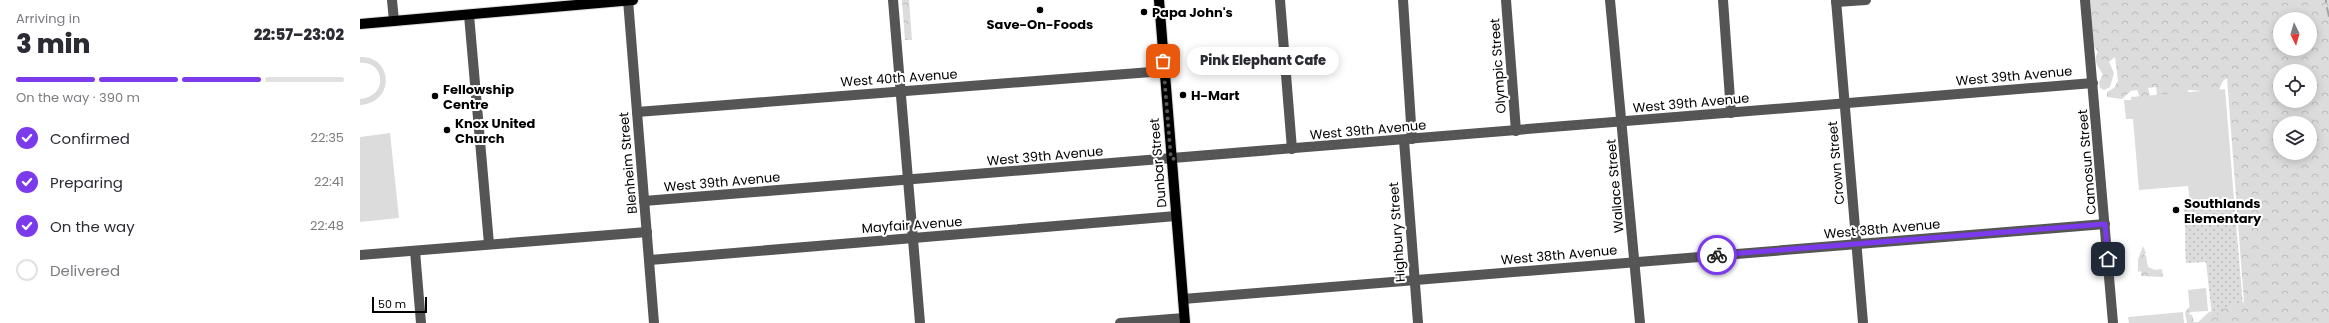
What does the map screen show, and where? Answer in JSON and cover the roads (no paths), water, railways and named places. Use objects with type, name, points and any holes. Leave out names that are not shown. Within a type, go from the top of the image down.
[{"type":"main road","points":[[360,24],[633,0]]},
{"type":"main road","name":"Dunbar Street","points":[[1159,0],[1184,320]]},
{"type":"street","points":[[392,0],[394,21]]},
{"type":"street","name":"Blenheim Street","points":[[628,0],[654,323]]},
{"type":"street","points":[[893,0],[902,90],[920,323]]},
{"type":"street","points":[[1280,0],[1292,149]]},
{"type":"street","name":"Highbury Street","points":[[1403,0],[1413,280],[1418,323]]},
{"type":"street","name":"Olympic Street","points":[[1506,0],[1516,131]]},
{"type":"street","name":"Wallace Street","points":[[1610,0],[1640,323]]},
{"type":"street","points":[[1723,0],[1731,113]]},
{"type":"street","points":[[1836,1],[1866,0]]},
{"type":"street","name":"Camosun Street","points":[[2085,0],[2113,323]]},
{"type":"street","name":"Crown Street","points":[[1836,1],[1863,323]]},
{"type":"street","points":[[469,15],[489,244]]},
{"type":"street","name":"West 40th Avenue","points":[[637,112],[902,90],[1164,71]]},
{"type":"street","name":"West 39th Avenue","points":[[644,201],[1408,140],[2093,83]]},
{"type":"street","name":"Mayfair Avenue","points":[[650,260],[1176,216]]},
{"type":"street","name":"West 38th Avenue","points":[[1183,299],[2105,224]]},
{"type":"street","points":[[360,255],[647,232]]},
{"type":"street","points":[[415,251],[421,323]]},
{"type":"street","points":[[1120,323],[1184,320]]},
{"type":"waterway","points":[[2327,8],[2329,16]]},
{"type":"place","name":"Save-On-Foods","points":[[1040,10]]},
{"type":"place","name":"Papa John's","points":[[1144,12]]},
{"type":"place","name":"Pink Elephant Cafe","points":[[1163,61]]},
{"type":"place","name":"H-Mart","points":[[1183,95]]},
{"type":"place","name":"Fellowship Centre","points":[[435,96]]},
{"type":"place","name":"Knox United Church","points":[[447,130]]},
{"type":"place","name":"Southlands Elementary","points":[[2176,210]]}]
